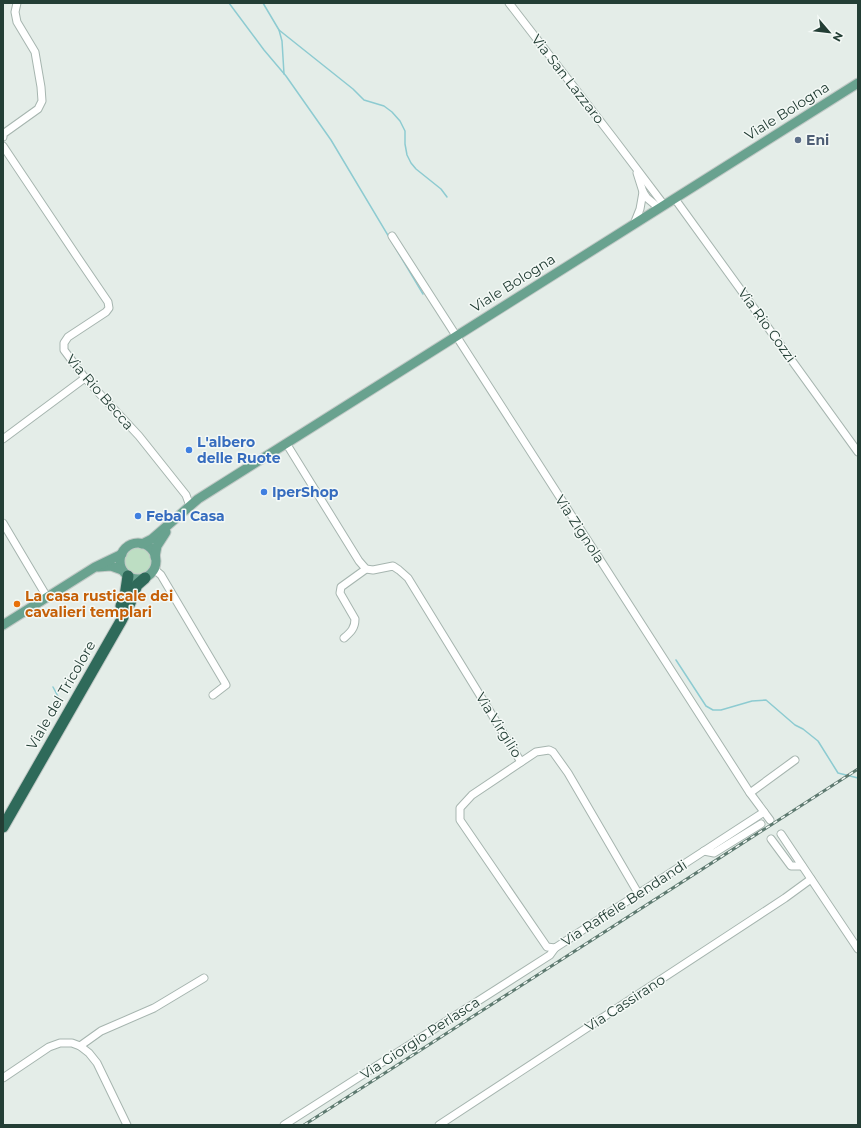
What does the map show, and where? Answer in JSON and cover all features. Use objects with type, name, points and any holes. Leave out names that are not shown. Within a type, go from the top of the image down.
[{"type":"highway","name":"Viale del Tricolore","points":[[3,813],[120,609],[125,596],[125,573]]},
{"type":"highway","name":"Viale del Tricolore","points":[[3,828],[121,621],[137,585],[145,578]]},
{"type":"main road","name":"Viale Bologna","points":[[187,508],[198,499],[286,443],[858,83]]},
{"type":"main road","points":[[142,544],[152,539],[187,508]]},
{"type":"main road","points":[[94,567],[111,566],[136,579],[149,576],[154,569],[157,546],[163,536],[187,508]]},
{"type":"main road","points":[[125,573],[120,565],[120,560],[124,551],[130,545],[146,545],[152,550],[155,557]]},
{"type":"main road","points":[[3,625],[94,567],[122,554]]},
{"type":"street","points":[[3,137],[3,134],[38,109],[42,101],[35,52],[17,22],[15,12],[17,3]]},
{"type":"street","name":"Via San Lazzaro","points":[[509,3],[627,156],[661,207]]},
{"type":"street","name":"Via Rio Becca","points":[[3,146],[108,302],[109,308],[106,312],[68,337],[64,343],[64,350],[86,378],[144,442],[186,495],[187,508]]},
{"type":"street","name":"Via San Lazzaro","points":[[627,156],[638,175],[643,192],[647,198],[661,207]]},
{"type":"street","name":"Via San Lazzaro","points":[[634,224],[640,209],[643,192]]},
{"type":"street","name":"Via Rio Cozzi","points":[[675,199],[858,452]]},
{"type":"street","name":"Via Zignola","points":[[392,236],[750,793],[770,820]]},
{"type":"street","points":[[3,439],[86,378]]},
{"type":"street","points":[[286,443],[366,569],[341,587],[340,593],[355,619],[354,628],[344,638]]},
{"type":"street","points":[[3,524],[47,597]]},
{"type":"street","name":"Via Virgilio","points":[[366,569],[373,570],[393,566],[408,578],[521,762],[536,752],[549,750],[553,752],[568,773],[638,894]]},
{"type":"street","points":[[154,569],[161,574],[226,685],[213,695]]},
{"type":"street","points":[[750,793],[795,760]]},
{"type":"street","name":"Via Raffele Bendandi","points":[[521,762],[472,794],[460,808],[460,820],[547,947],[555,948],[764,812]]},
{"type":"street","points":[[704,851],[714,853],[761,824]]},
{"type":"street","points":[[781,834],[858,949]]},
{"type":"street","points":[[771,839],[792,866],[802,866]]},
{"type":"street","name":"Via Cassirano","points":[[439,1125],[785,898],[811,879]]},
{"type":"street","name":"Via Giorgio Perlasca","points":[[284,1125],[550,955],[555,948]]},
{"type":"street","points":[[80,1046],[101,1031],[154,1008],[204,978]]},
{"type":"street","points":[[3,1078],[49,1047],[60,1043],[72,1043],[80,1046],[89,1052],[97,1063],[127,1125]]},
{"type":"green space","points":[[138,547],[148,551],[152,561],[148,571],[138,575],[128,571],[124,561],[128,551]]},
{"type":"waterway","points":[[229,3],[264,50],[286,76],[331,140],[423,294]]},
{"type":"waterway","points":[[263,3],[279,30],[353,89],[364,100],[384,106],[392,112],[400,121],[405,131],[407,155],[411,163],[416,169],[441,189],[447,197]]},
{"type":"waterway","points":[[279,30],[282,41],[284,74]]},
{"type":"waterway","points":[[676,660],[706,706],[713,710],[721,710],[752,701],[766,700],[795,725],[803,729],[818,741],[838,773],[858,778]]},
{"type":"waterway","points":[[53,687],[61,702]]},
{"type":"railway","points":[[304,1125],[858,769]]},
{"type":"place","name":"Eni","points":[[798,140]]},
{"type":"place","name":"L'albero delle Ruote","points":[[189,450]]},
{"type":"place","name":"IperShop","points":[[264,492]]},
{"type":"place","name":"Febal Casa","points":[[138,516]]},
{"type":"place","name":"La casa rusticale dei cavalieri templari","points":[[17,604]]}]
